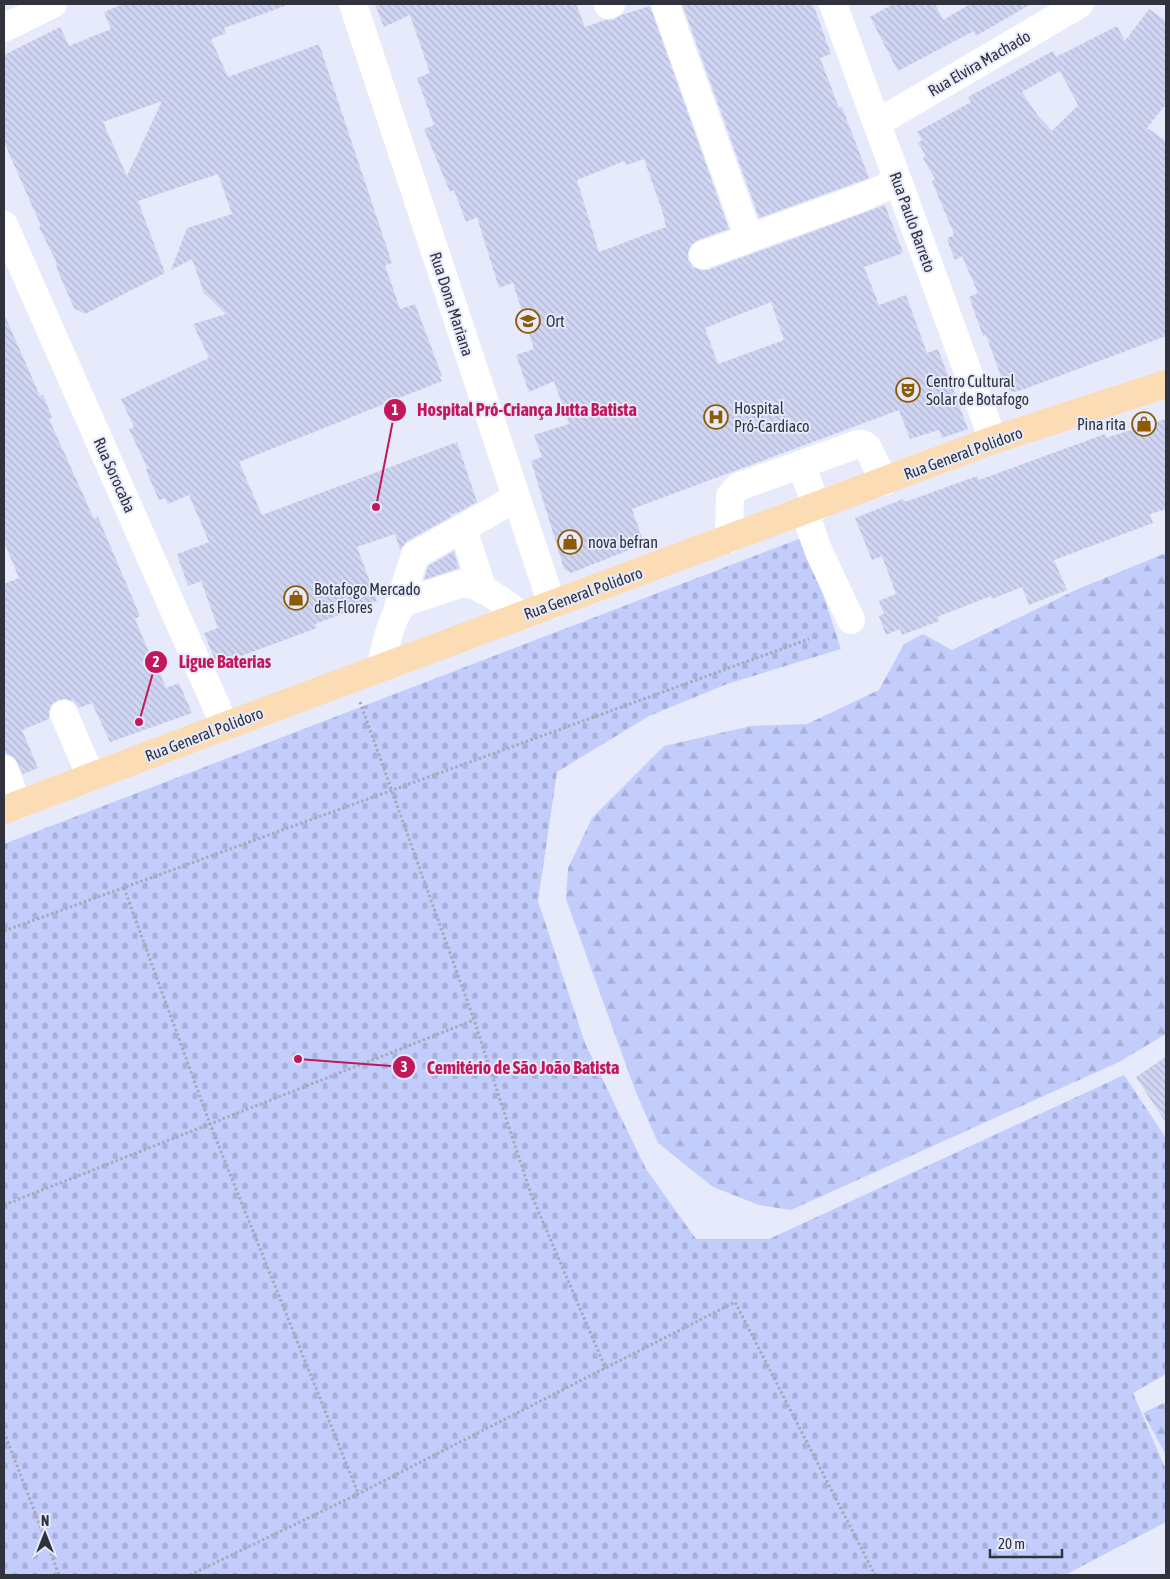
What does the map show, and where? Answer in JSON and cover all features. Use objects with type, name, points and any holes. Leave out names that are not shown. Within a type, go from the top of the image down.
[{"type":"main road","name":"Rua General Polidoro","points":[[11,808],[350,679],[993,440],[1166,384]]},
{"type":"street","points":[[4,28],[53,4]]},
{"type":"street","name":"Rua Dona Mariana","points":[[353,4],[552,605]]},
{"type":"street","points":[[665,4],[749,238]]},
{"type":"street","name":"Rua Paulo Barreto","points":[[833,4],[993,440]]},
{"type":"street","name":"Rua Elvira Machado","points":[[877,123],[1080,4]]},
{"type":"street","points":[[703,255],[863,197],[898,182]]},
{"type":"street","name":"Rua Sorocaba","points":[[4,225],[225,726]]},
{"type":"street","points":[[729,539],[730,496],[738,487],[858,444],[864,444],[868,448],[884,482]]},
{"type":"street","points":[[801,464],[819,552],[851,620]]},
{"type":"street","points":[[380,668],[415,555],[516,498]]},
{"type":"street","points":[[463,529],[483,590]]},
{"type":"street","points":[[398,608],[405,602],[464,583],[474,584],[522,615]]},
{"type":"street","points":[[64,714],[91,777]]},
{"type":"street","points":[[4,769],[11,808]]},
{"type":"path","points":[[4,931],[809,639]]},
{"type":"path","points":[[350,679],[360,702],[474,1020],[531,1194],[605,1367]]},
{"type":"path","points":[[124,888],[210,1124],[358,1494]]},
{"type":"path","points":[[4,1206],[474,1020]]},
{"type":"path","points":[[190,1575],[358,1494],[735,1302],[875,1575]]},
{"type":"path","points":[[4,1432],[59,1575]]},
{"type":"green space","points":[[804,537],[841,649],[727,684],[649,716],[557,772],[538,901],[585,1043],[646,1169],[696,1239],[769,1239],[1124,1075],[1166,1138],[1166,1374],[1133,1393],[1166,1470],[1166,1522],[1065,1575],[4,1575],[4,844]]},
{"type":"green space","points":[[1166,553],[1166,1034],[1119,1062],[791,1210],[759,1205],[713,1187],[658,1143],[635,1090],[566,899],[568,868],[592,818],[664,746],[751,726],[807,724],[879,690],[904,644],[923,634],[952,650],[1078,589]]},
{"type":"green space","points":[[1166,1402],[1166,1455],[1143,1413]]},
{"type":"building","points":[[123,4],[284,4],[285,6],[224,28],[226,33],[211,39],[228,77],[319,44],[392,263],[385,265],[400,309],[415,304],[442,376],[440,377],[442,381],[239,462],[262,515],[457,442],[477,502],[450,515],[451,517],[407,541],[400,550],[395,534],[357,547],[377,601],[315,624],[317,628],[217,665],[204,633],[218,628],[201,581],[188,586],[177,554],[209,542],[189,495],[168,504],[165,498],[159,500],[146,470],[148,469],[129,429],[134,427],[121,399],[209,358],[193,324],[226,314],[204,293],[192,259],[171,270],[187,228],[232,214],[218,174],[138,201],[165,273],[85,314],[74,308],[57,269],[56,261],[39,227],[41,226],[4,142],[4,55],[60,27],[69,46],[111,29],[104,12]],"holes":[[[162,101],[127,176],[103,122]]]},
{"type":"building","points":[[375,4],[576,4],[585,27],[605,20],[613,20],[621,15],[650,6],[729,229],[698,240],[691,245],[688,260],[693,267],[700,270],[708,270],[885,205],[903,253],[864,267],[879,305],[906,295],[927,353],[938,349],[968,429],[942,438],[939,430],[910,439],[899,410],[632,509],[644,544],[571,573],[564,569],[531,461],[542,457],[534,435],[569,424],[554,381],[529,392],[516,355],[534,349],[513,283],[499,288],[477,217],[466,222],[454,190],[450,192],[424,129],[434,125],[417,78],[430,73],[410,15],[384,27]],"holes":[[[644,159],[666,227],[599,252],[577,180],[624,161],[626,165]],[[771,302],[784,340],[718,364],[705,328]]]},
{"type":"building","points":[[682,4],[813,4],[831,54],[820,58],[839,108],[842,107],[869,178],[759,218]]},
{"type":"building","points":[[893,4],[935,4],[943,20],[970,4],[1031,4],[976,36],[974,31],[898,71],[870,17]]},
{"type":"building","points":[[1149,9],[1166,21],[1166,104],[1147,128],[1166,141],[1166,336],[1030,387],[1015,392],[1011,391],[1004,385],[986,335],[983,336],[969,297],[978,293],[962,256],[955,260],[947,239],[954,234],[932,181],[935,179],[923,158],[926,156],[918,143],[922,140],[917,132],[971,102],[968,97],[1053,51],[1056,57],[1117,26],[1125,41]],"holes":[[[1060,71],[1078,105],[1052,131],[1038,116],[1022,92]]]},
{"type":"building","points":[[4,314],[40,396],[43,395],[52,417],[49,419],[94,519],[98,517],[140,616],[135,619],[151,657],[153,657],[166,688],[179,683],[192,713],[110,742],[92,703],[79,708],[73,701],[66,699],[58,700],[51,705],[49,719],[22,730],[38,768],[23,774],[14,757],[6,754],[4,749],[4,584],[19,578],[4,542]]},
{"type":"building","points":[[1166,419],[1166,509],[1150,514],[1153,523],[1054,560],[1067,590],[1029,605],[1022,587],[992,599],[991,596],[937,617],[939,621],[902,635],[900,629],[886,635],[879,616],[884,614],[879,601],[896,594],[882,556],[872,560],[855,518],[903,499],[905,502],[977,476],[979,480],[1105,434],[1106,438]]},
{"type":"building","points":[[454,551],[459,568],[424,580],[428,566]]},
{"type":"building","points":[[1166,1057],[1166,1123],[1136,1077]]},
{"type":"place","name":"Ort","points":[[528,321]]},
{"type":"place","name":"Centro Cultural Solar de Botafogo","points":[[908,390]]},
{"type":"place","name":"Hospital Pró-Cardíaco","points":[[716,417]]},
{"type":"place","name":"Pina rita","points":[[1144,424]]},
{"type":"place","name":"Hospital Pró-Criança Jutta Batista","points":[[376,507]]},
{"type":"place","name":"nova befran","points":[[570,542]]},
{"type":"place","name":"Botafogo Mercado das Flores","points":[[296,598]]},
{"type":"place","name":"Ligue Baterias","points":[[139,722]]},
{"type":"place","name":"Cemitério de São João Batista","points":[[298,1059]]}]
